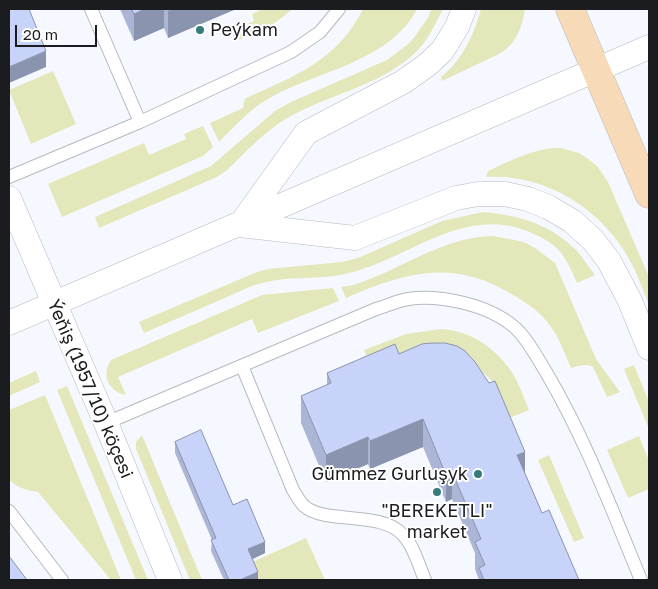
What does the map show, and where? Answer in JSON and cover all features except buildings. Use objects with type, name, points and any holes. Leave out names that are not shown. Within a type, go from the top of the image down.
[{"type":"main road","points":[[570,9],[649,194]]},
{"type":"street","points":[[240,225],[306,133],[403,82],[427,65],[442,51],[457,27],[464,9]]},
{"type":"street","points":[[9,323],[649,47]]},
{"type":"street","points":[[240,225],[355,238],[456,198],[478,194],[505,194],[528,199],[548,207],[572,221],[593,240],[613,269],[630,301],[649,348]]},
{"type":"street","name":"Ýeňiş (1957/10) köçesi","points":[[9,198],[106,423],[170,580]]},
{"type":"lane","points":[[91,9],[140,122]]},
{"type":"lane","points":[[9,177],[140,122],[291,52],[320,32],[339,9]]},
{"type":"lane","points":[[106,423],[376,310],[408,299],[442,298],[482,308],[513,326],[537,356],[558,393],[597,477],[641,580]]},
{"type":"lane","points":[[242,366],[293,490],[305,506],[321,513],[388,523],[403,534],[425,580]]},
{"type":"lane","points":[[9,511],[62,580]]},
{"type":"green space","points":[[263,9],[293,9],[268,28],[236,41],[231,31],[254,21],[252,14]]},
{"type":"green space","points":[[363,9],[417,9],[405,27],[389,41],[371,53],[287,89],[261,103],[236,124],[219,142],[210,123],[243,108],[246,98],[298,74],[328,54],[353,27]]},
{"type":"green space","points":[[431,9],[443,9],[423,44],[400,65],[368,83],[300,111],[284,120],[261,137],[226,171],[217,177],[99,228],[95,217],[211,166],[275,111],[291,102],[387,60],[413,39],[428,18]]},
{"type":"green space","points":[[481,9],[525,9],[517,35],[510,45],[499,54],[442,81],[442,76],[456,62],[467,46]]},
{"type":"green space","points":[[53,71],[76,124],[31,144],[9,90]]},
{"type":"green space","points":[[203,126],[213,147],[203,156],[62,217],[48,184],[144,143],[149,155],[186,139],[184,134]]},
{"type":"green space","points":[[552,148],[561,148],[579,153],[588,159],[597,166],[608,182],[649,277],[649,305],[625,252],[599,220],[583,207],[565,195],[527,180],[507,177],[486,177],[488,171],[523,155]]},
{"type":"green space","points":[[483,212],[533,222],[556,234],[577,251],[595,275],[577,283],[564,257],[546,240],[527,231],[503,225],[479,225],[456,230],[434,238],[368,267],[345,274],[260,283],[144,333],[139,322],[257,272],[268,269],[342,262],[358,258],[442,221]]},
{"type":"green space","points":[[492,236],[526,243],[555,263],[596,359],[620,392],[607,397],[591,366],[582,365],[571,368],[557,337],[543,317],[524,301],[491,283],[470,276],[430,273],[389,281],[346,298],[341,287],[367,280],[449,244],[478,237]]},
{"type":"green space","points":[[333,288],[339,301],[258,333],[252,319],[118,377],[126,395],[115,390],[108,382],[107,371],[111,360],[262,295]]},
{"type":"green space","points":[[441,329],[452,330],[471,336],[495,352],[512,373],[529,410],[509,418],[492,381],[470,360],[372,371],[364,350],[406,334]]},
{"type":"green space","points":[[634,365],[649,402],[649,429],[624,369]]},
{"type":"green space","points":[[36,371],[40,382],[9,396],[9,383]]},
{"type":"green space","points":[[67,386],[148,580],[136,580],[57,390]]},
{"type":"green space","points":[[45,395],[121,580],[111,580],[38,492],[22,488],[9,480],[9,410]]},
{"type":"green space","points":[[142,435],[202,580],[190,580],[136,449],[136,442]]},
{"type":"green space","points":[[639,436],[649,461],[649,489],[628,498],[607,450]]},
{"type":"green space","points":[[549,455],[584,538],[574,542],[538,460]]},
{"type":"green space","points":[[306,538],[325,580],[258,580],[250,563]]},
{"type":"place","name":"Peýkam","points":[[200,30]]},
{"type":"place","name":"Gümmez Gurluşyk","points":[[478,474]]},
{"type":"place","name":"\"BEREKETLI\" market","points":[[437,492]]}]
